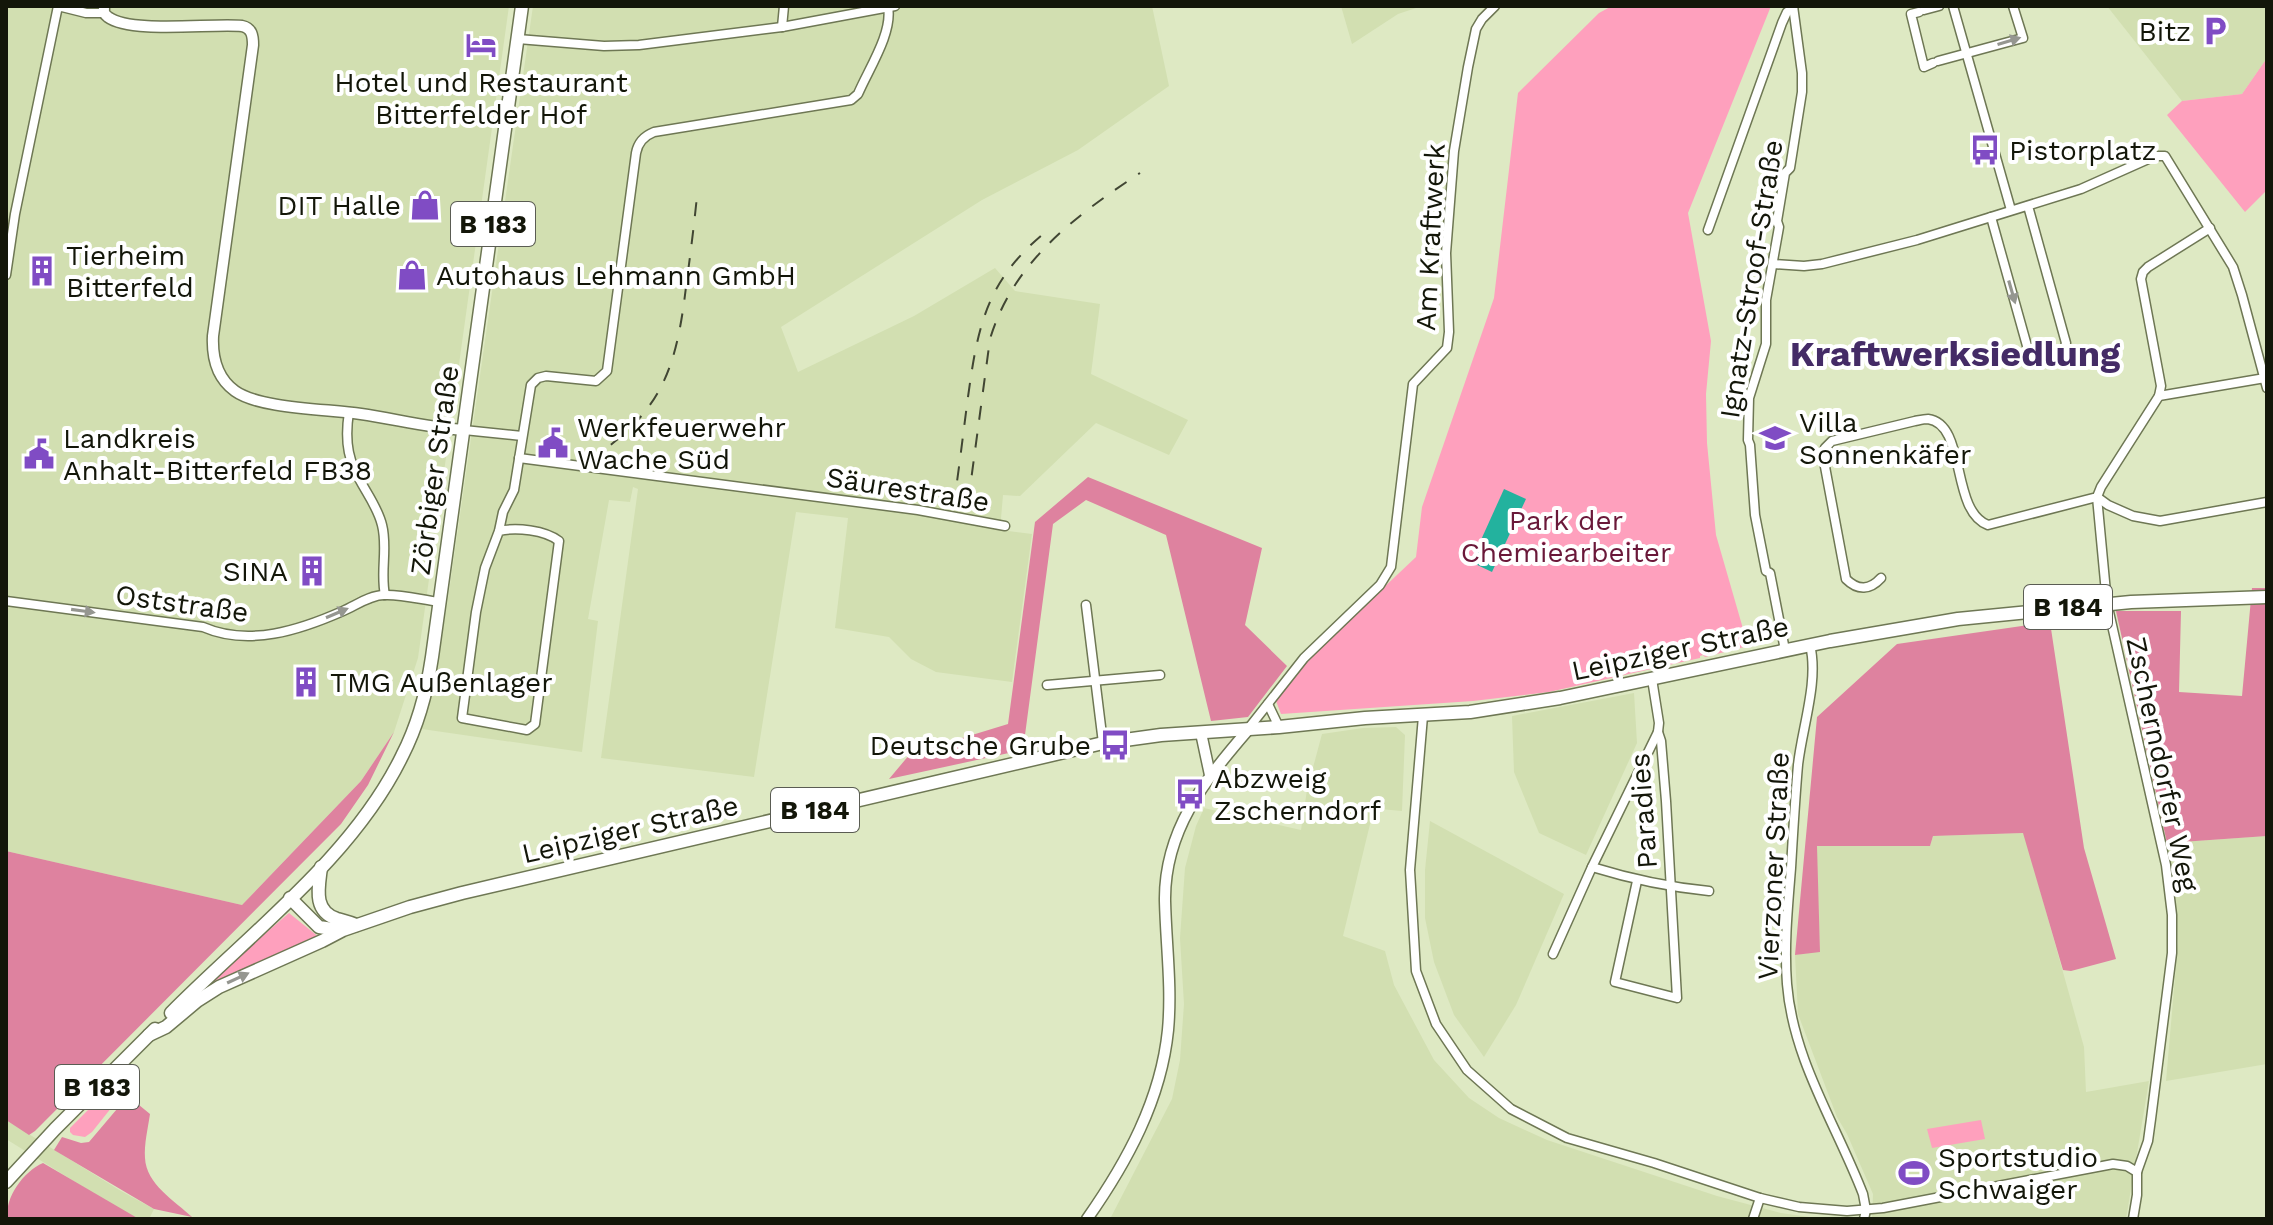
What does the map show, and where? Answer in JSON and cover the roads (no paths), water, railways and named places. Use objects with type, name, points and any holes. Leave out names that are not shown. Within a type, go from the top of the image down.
[{"type":"main road","name":"Zörbiger Straße","points":[[290,898],[362,820],[390,779],[407,745],[427,686],[522,6]]},
{"type":"main road","name":"Leipziger Straße","points":[[356,925],[445,897],[1103,743],[1161,735],[1472,712],[1958,619],[2107,603],[2267,597]]},
{"type":"main road","points":[[321,867],[320,906],[331,916],[356,925]]},
{"type":"main road","points":[[290,898],[319,927],[343,930]]},
{"type":"main road","name":"B 183","points":[[6,1182],[149,1035],[290,898]]},
{"type":"main road","name":"B 184","points":[[149,1035],[166,1027],[219,987],[356,925]]},
{"type":"main road","name":"B 183","points":[[6,1171],[24,1162]]},
{"type":"street","points":[[6,275],[15,214],[58,6],[86,13],[104,9],[113,19],[136,25],[234,25],[250,30],[253,45],[213,336],[217,368],[228,386],[252,400],[522,436]]},
{"type":"street","points":[[782,27],[784,6]]},
{"type":"street","name":"Am Kraftwerk","points":[[1248,730],[1304,658],[1380,585],[1391,567],[1413,384],[1447,348],[1447,238],[1454,151],[1468,67],[1476,29],[1495,6]]},
{"type":"street","points":[[1939,6],[1911,14],[1924,67],[2023,38],[2013,6]]},
{"type":"street","points":[[1953,6],[2011,210]]},
{"type":"street","points":[[499,531],[509,529],[551,535],[559,541],[535,724],[527,730],[462,718],[476,612],[485,568],[503,512],[514,490],[529,389],[538,378],[549,376],[592,382],[607,371],[636,153],[642,140],[654,132],[851,100],[858,94],[885,36],[891,7],[782,27],[629,46],[518,39]]},
{"type":"street","points":[[1708,230],[1782,23],[1793,7]]},
{"type":"street","name":"Ignatz-Stroof-Straße","points":[[1785,650],[1755,515],[1748,440],[1749,398],[1766,344],[1766,300],[1779,227],[1777,221],[1785,173],[1790,168],[1802,92],[1793,7]]},
{"type":"street","points":[[1773,264],[1822,264],[1917,240],[2081,189],[2155,156],[2165,156],[2233,267],[2266,383],[2159,396]]},
{"type":"street","points":[[1991,217],[2029,353],[2031,358],[2039,360],[2062,353],[2066,343],[2028,206]]},
{"type":"street","points":[[2097,497],[2159,396],[2161,386],[2141,279],[2143,272],[2210,228]]},
{"type":"street","points":[[349,412],[347,432],[351,461],[383,529],[385,595]]},
{"type":"street","points":[[1881,578],[1874,585],[1862,588],[1853,587],[1846,579],[1823,456],[1825,448],[1832,441],[1915,421],[1928,419],[1936,422],[1950,439],[1970,511],[1981,523],[1988,525],[2097,497]]},
{"type":"street","name":"Säurestraße","points":[[519,458],[918,510],[1005,526]]},
{"type":"street","points":[[2097,497],[2133,516],[2160,521],[2267,502]]},
{"type":"street","name":"Zscherndorfer Weg","points":[[2097,497],[2107,603],[2166,865],[2172,915],[2172,953],[2148,1141],[2137,1172],[2133,1219]]},
{"type":"street","name":"Oststraße","points":[[6,601],[203,627],[221,634],[250,637],[312,624],[377,596],[440,602]]},
{"type":"street","points":[[1086,605],[1103,743]]},
{"type":"street","name":"Vierzoner Straße","points":[[1810,645],[1812,679],[1798,764],[1786,982],[1789,1008],[1804,1062],[1854,1170],[1863,1194],[1865,1214]]},
{"type":"street","points":[[1047,685],[1160,675]]},
{"type":"street","name":"Paradies","points":[[1553,954],[1658,732],[1652,679]]},
{"type":"street","points":[[1268,704],[1279,727]]},
{"type":"street","points":[[1423,716],[1410,870],[1416,971],[1436,1024],[1467,1070],[1511,1109],[1567,1138],[1760,1198],[1799,1207],[1865,1214],[2113,1164],[2127,1166],[2137,1172]]},
{"type":"street","points":[[1087,1219],[1136,1141],[1159,1077],[1167,1040],[1169,1006],[1166,876],[1170,853],[1194,798],[1248,730]]},
{"type":"street","name":"Paradies","points":[[1637,881],[1615,982],[1677,998],[1666,801],[1658,732]]},
{"type":"street","points":[[1201,733],[1210,775]]},
{"type":"street","name":"Paradies","points":[[1592,867],[1637,881],[1709,891]]},
{"type":"street","points":[[1753,1219],[1760,1198]]},
{"type":"water","points":[[1504,489],[1526,499],[1492,572],[1471,562]]},
{"type":"railway","points":[[968,503],[990,339],[1000,312],[1030,264],[1049,243],[1092,206],[1140,173]]},
{"type":"railway","points":[[588,461],[633,425],[661,388],[677,343],[682,317],[697,196]]},
{"type":"railway","points":[[953,508],[976,347],[989,304],[1011,266],[1048,230]]},
{"type":"place","name":"Bitz","points":[[2215,31]]},
{"type":"place","name":"Hotel und Restaurant Bitterfelder Hof","points":[[481,45]]},
{"type":"place","name":"Pistorplatz","points":[[1985,150]]},
{"type":"place","name":"DIT Halle","points":[[425,205]]},
{"type":"place","name":"Tierheim Bitterfeld","points":[[42,271]]},
{"type":"place","name":"Autohaus Lehmann GmbH","points":[[412,275]]},
{"type":"place","name":"Villa Sonnenkäfer","points":[[1775,438]]},
{"type":"place","name":"Werkfeuerwehr Wache Süd","points":[[553,443]]},
{"type":"place","name":"Landkreis Anhalt-Bitterfeld FB38","points":[[39,454]]},
{"type":"place","name":"SINA","points":[[312,571]]},
{"type":"place","name":"TMG Außenlager","points":[[306,682]]},
{"type":"place","name":"Deutsche Grube","points":[[1115,745]]},
{"type":"place","name":"Abzweig Zscherndorf","points":[[1190,794]]},
{"type":"place","name":"Sportstudio Schwaiger","points":[[1914,1173]]},
{"type":"district","name":"Kraftwerksiedlung","points":[[1955,353]]},
{"type":"park label","name":"Park der Chemiearbeiter","points":[[1566,536]]}]
